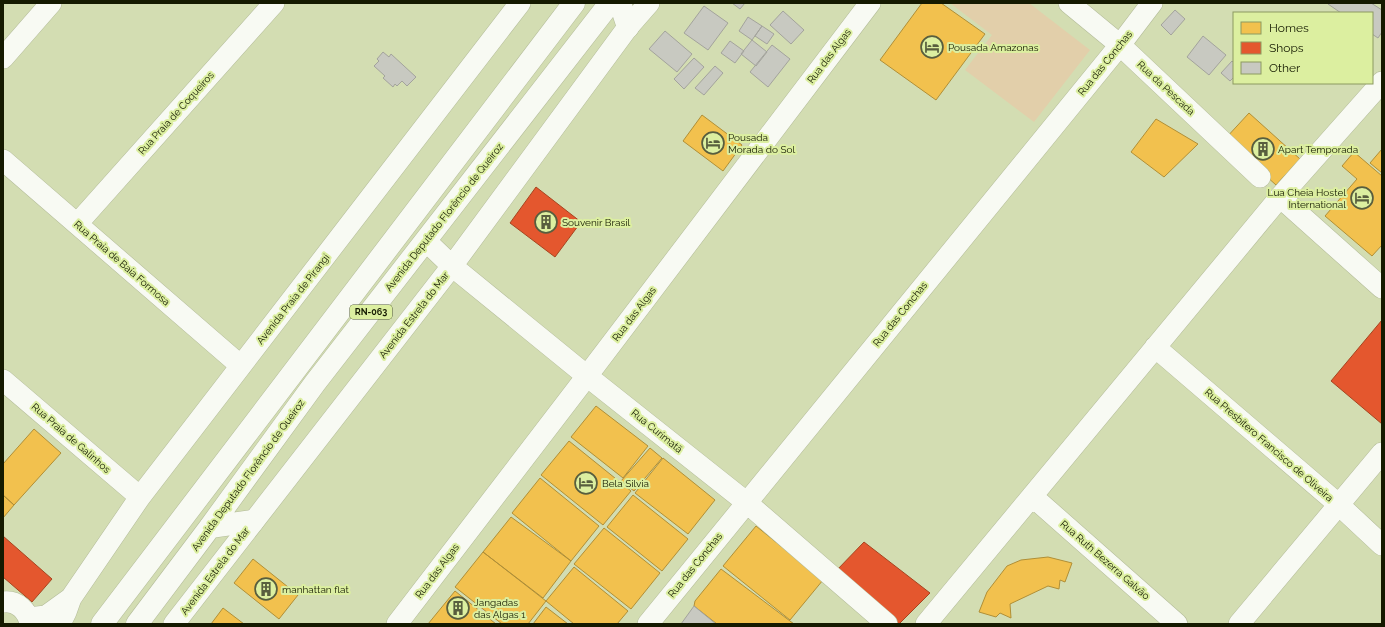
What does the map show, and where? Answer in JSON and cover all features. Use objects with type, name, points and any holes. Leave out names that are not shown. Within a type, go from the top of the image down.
[{"type":"main road","name":"RN-063","points":[[102,624],[574,3]]},
{"type":"main road","name":"Avenida Deputado Florêncio de Queiroz","points":[[137,624],[315,383],[610,3]]},
{"type":"main road","points":[[620,3],[628,27]]},
{"type":"main road","points":[[210,527],[253,521]]},
{"type":"street","points":[[3,58],[51,3]]},
{"type":"street","name":"Rua Praia de Coqueiros","points":[[77,224],[274,3]]},
{"type":"street","name":"Avenida Praia de Pirangi","points":[[30,621],[46,616],[70,598],[140,497],[520,3]]},
{"type":"street","name":"Avenida Estrela do Mar","points":[[174,624],[452,266],[628,27],[649,3]]},
{"type":"street","name":"Rua das Algas","points":[[396,624],[587,376],[870,3]]},
{"type":"street","name":"Rua da Pescada","points":[[1069,3],[1120,45],[1260,178]]},
{"type":"street","name":"Rua das Conchas","points":[[648,624],[1120,45],[1152,3]]},
{"type":"street","points":[[926,624],[1280,197],[1382,82]]},
{"type":"street","name":"Rua Praia de Baía Formosa","points":[[3,160],[241,366]]},
{"type":"street","points":[[1280,197],[1382,288]]},
{"type":"street","name":"Rua Curimatã","points":[[426,241],[452,266],[587,376],[746,502],[886,624]]},
{"type":"street","name":"Rua Presbítero Francisco de Oliveira","points":[[1155,347],[1338,504],[1382,545]]},
{"type":"street","name":"Rua Praia de Galinhos","points":[[3,380],[140,497]]},
{"type":"street","points":[[1239,624],[1382,453]]},
{"type":"street","name":"Rua Ruth Bezerra Galvão","points":[[1032,496],[1178,624]]},
{"type":"street","name":"Avenida Praia de Pirangi","points":[[60,624],[66,612],[70,598]]},
{"type":"street","points":[[4,600],[16,604],[24,610],[30,621]]},
{"type":"shaded area","points":[[950,3],[1029,3],[1090,50],[1034,122],[965,70],[992,35]]},
{"type":"building: Homes","name":"Pousada Amazonas","points":[[922,3],[941,3],[985,34],[936,100],[880,60]]},
{"type":"building: Homes","name":"Apart Temporada","points":[[1249,113],[1300,159],[1276,185],[1225,139]]},
{"type":"building: Homes","name":"Pousada Morada do Sol","points":[[702,115],[742,145],[723,171],[683,141]]},
{"type":"building: Homes","points":[[1156,119],[1198,144],[1164,177],[1131,152]]},
{"type":"building: Homes","points":[[1382,149],[1382,173],[1370,163]]},
{"type":"building: Homes","name":"Lua Cheia Hostel International","points":[[1354,152],[1382,176],[1382,245],[1372,256],[1325,216],[1357,179],[1342,166]]},
{"type":"building: Homes","points":[[596,406],[648,446],[623,478],[571,437]]},
{"type":"building: Homes","points":[[34,429],[61,453],[14,505],[3,495],[3,464]]},
{"type":"building: Homes","name":"Bela Silvia","points":[[569,441],[631,491],[603,525],[541,475]]},
{"type":"building: Homes","points":[[650,448],[662,458],[634,491],[621,481]]},
{"type":"building: Homes","points":[[663,458],[715,500],[688,534],[635,493]]},
{"type":"building: Homes","points":[[540,478],[599,526],[571,561],[512,513]]},
{"type":"building: Homes","points":[[3,495],[14,505],[3,518]]},
{"type":"building: Homes","points":[[633,495],[688,539],[662,571],[607,527]]},
{"type":"building: Homes","points":[[511,517],[571,561],[543,598],[483,552]]},
{"type":"building: Homes","points":[[756,526],[823,580],[790,620],[723,566]]},
{"type":"building: Homes","points":[[604,528],[660,573],[631,609],[574,564]]},
{"type":"building: Homes","points":[[483,552],[546,601],[528,624],[502,624],[455,587]]},
{"type":"building: Homes","points":[[1048,557],[1072,563],[1065,582],[1060,580],[1059,589],[1048,586],[1010,604],[1011,618],[1000,613],[996,617],[979,612],[987,592],[1007,566],[1021,560]]},
{"type":"building: Homes","name":"manhattan flat","points":[[253,559],[298,595],[279,619],[234,583]]},
{"type":"building: Homes","points":[[574,567],[628,611],[617,624],[574,624],[546,601]]},
{"type":"building: Homes","points":[[721,569],[794,624],[717,624],[694,606],[695,601]]},
{"type":"building: Homes","name":"Jangadas das Algas 1","points":[[455,591],[496,624],[428,624]]},
{"type":"building: Homes","points":[[546,607],[568,624],[533,624]]},
{"type":"building: Homes","points":[[223,608],[244,624],[211,624]]},
{"type":"building: Shops","name":"Souvenir Brasil","points":[[536,187],[581,222],[555,257],[510,223]]},
{"type":"building: Shops","points":[[1382,320],[1382,424],[1331,381]]},
{"type":"building: Shops","points":[[3,536],[52,579],[32,602],[3,577]]},
{"type":"building: Shops","points":[[864,542],[930,593],[899,624],[836,571]]},
{"type":"building: Other","points":[[732,3],[745,3],[740,9]]},
{"type":"building: Other","points":[[1371,3],[1382,10],[1382,32],[1378,38],[1373,35],[1373,12],[1340,12],[1328,4]]},
{"type":"building: Other","points":[[704,6],[728,23],[708,50],[684,33]]},
{"type":"building: Other","points":[[1175,10],[1185,19],[1171,35],[1161,25]]},
{"type":"building: Other","points":[[783,11],[804,30],[791,44],[770,25]]},
{"type":"building: Other","points":[[748,17],[762,26],[752,40],[739,31]]},
{"type":"building: Other","points":[[762,26],[774,34],[767,44],[755,36]]},
{"type":"building: Other","points":[[665,31],[692,54],[677,72],[649,49]]},
{"type":"building: Other","points":[[1203,36],[1226,55],[1209,75],[1187,57]]},
{"type":"building: Other","points":[[752,40],[767,52],[756,66],[741,54]]},
{"type":"building: Other","points":[[730,41],[744,51],[735,63],[721,53]]},
{"type":"building: Other","points":[[772,45],[790,59],[768,87],[750,72]]},
{"type":"building: Other","points":[[383,52],[389,57],[391,54],[416,77],[407,86],[402,81],[397,86],[395,84],[393,87],[383,78],[385,76],[374,66],[379,61],[377,59]]},
{"type":"building: Other","points":[[694,58],[704,67],[684,89],[674,79]]},
{"type":"building: Other","points":[[1232,61],[1233,62],[1233,78],[1230,81],[1221,73]]},
{"type":"building: Other","points":[[715,66],[723,73],[704,95],[695,88]]},
{"type":"building: Other","points":[[694,606],[716,624],[681,624]]},
{"type":"place","name":"Pousada Amazonas","points":[[932,47]]},
{"type":"place","name":"Pousada Morada do Sol","points":[[713,143]]},
{"type":"place","name":"Apart Temporada","points":[[1263,149]]},
{"type":"place","name":"Lua Cheia Hostel International","points":[[1362,198]]},
{"type":"place","name":"Souvenir Brasil","points":[[546,222]]},
{"type":"place","name":"Bela Silvia","points":[[586,483]]},
{"type":"place","name":"manhattan flat","points":[[266,589]]},
{"type":"place","name":"Jangadas das Algas 1","points":[[458,608]]}]
